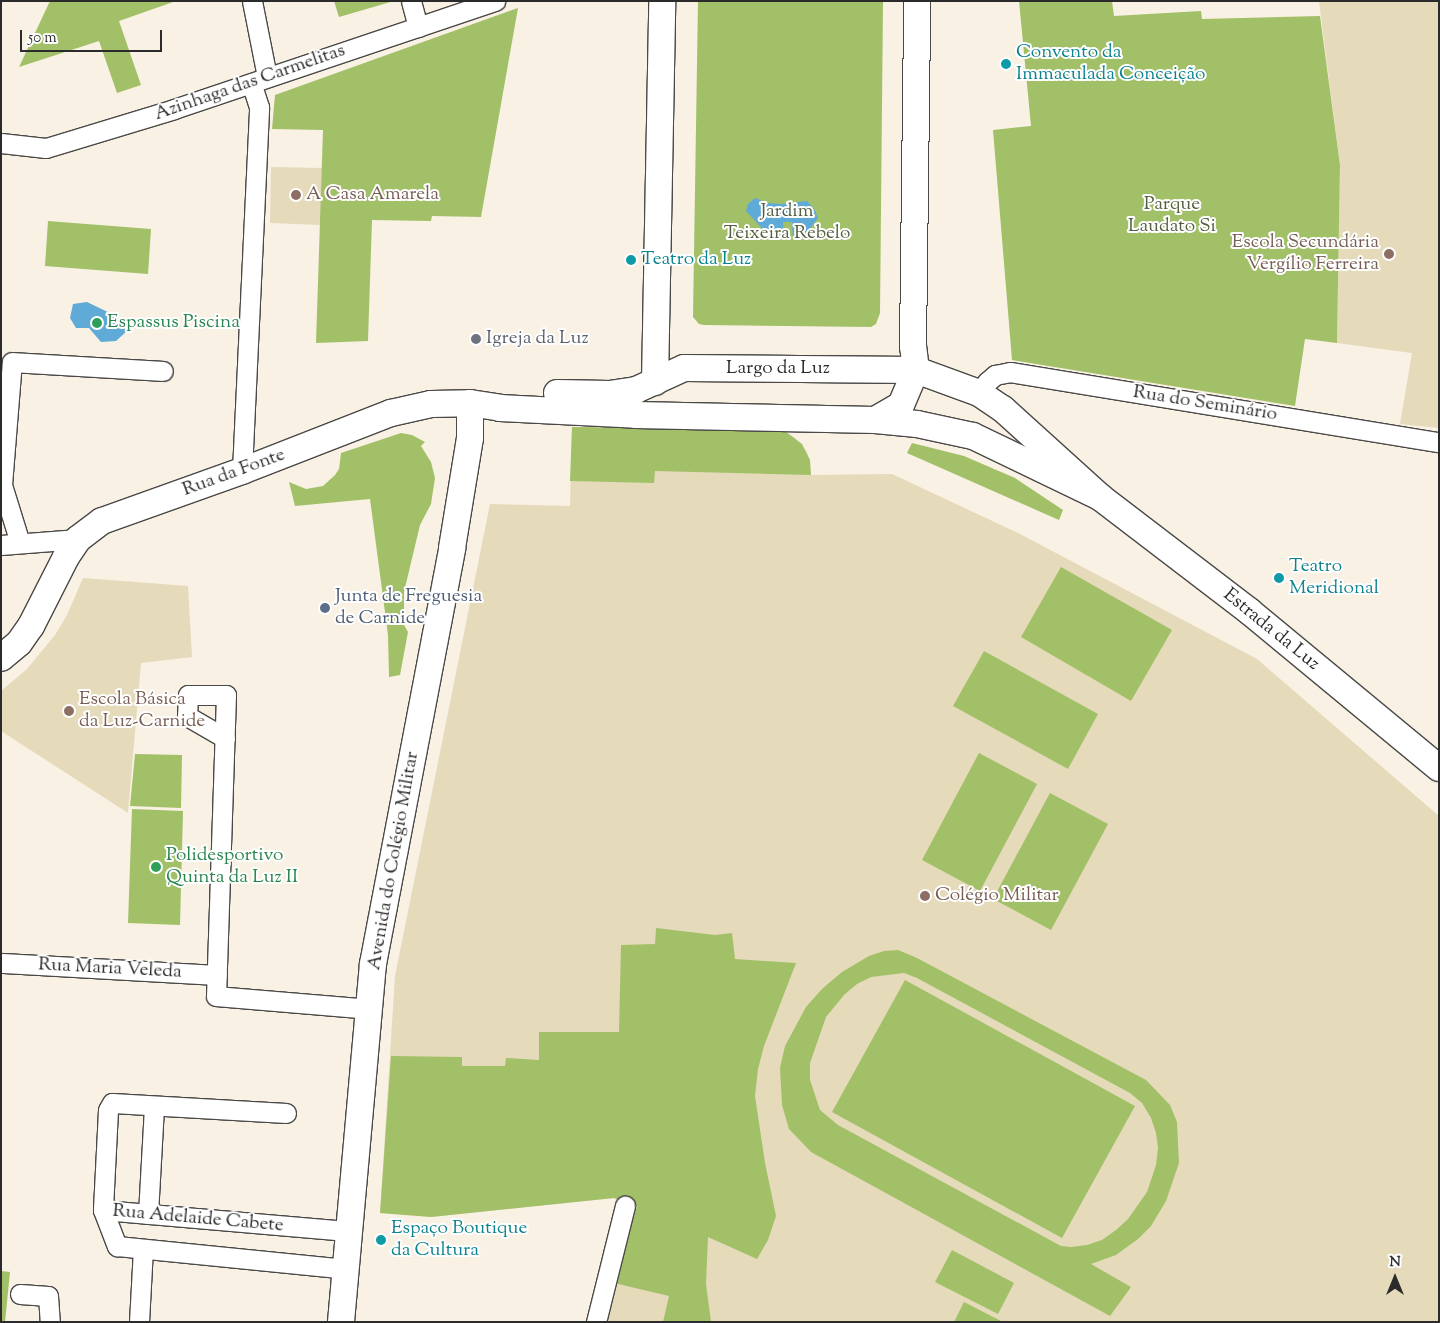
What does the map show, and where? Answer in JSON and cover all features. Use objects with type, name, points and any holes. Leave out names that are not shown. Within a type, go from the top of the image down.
[{"type":"main road","points":[[662,1],[655,382],[684,415],[875,420],[901,405],[916,370],[913,347],[917,1]]},
{"type":"main road","name":"Largo da Luz","points":[[655,382],[684,368],[916,370]]},
{"type":"main road","name":"Estrada da Luz","points":[[916,370],[979,393],[1003,409],[1100,497],[1249,611],[1439,768]]},
{"type":"main road","name":"Rua da Fonte","points":[[470,403],[501,396],[535,393],[609,394],[636,390],[655,382]]},
{"type":"main road","name":"Rua da Fonte","points":[[1,658],[19,643],[31,626],[66,557],[78,539],[88,529],[113,516],[242,471],[391,413],[431,404],[470,403],[500,408],[636,415],[684,415]]},
{"type":"main road","name":"Avenida do Colégio Militar","points":[[341,1322],[373,964],[452,548],[470,438],[470,403]]},
{"type":"main road","name":"Estrada da Luz","points":[[875,420],[917,424],[973,436],[1100,497]]},
{"type":"street","points":[[242,471],[259,108],[259,80],[252,1]]},
{"type":"street","points":[[411,1],[418,26]]},
{"type":"street","name":"Azinhaga das Carmelitas","points":[[1,144],[46,148],[174,109],[495,1]]},
{"type":"street","points":[[78,539],[10,544],[2,485],[12,362],[163,371]]},
{"type":"street","name":"Rua do Seminário","points":[[979,393],[987,382],[996,375],[1010,372],[1439,442]]},
{"type":"street","points":[[225,738],[216,996],[370,1009]]},
{"type":"street","name":"Rua Maria Veleda","points":[[2,963],[217,975]]},
{"type":"street","points":[[103,1210],[108,1110],[112,1103],[286,1113]]},
{"type":"street","points":[[148,1214],[154,1106]]},
{"type":"street","points":[[596,1322],[625,1206]]},
{"type":"street","name":"Rua Adelaide Cabete","points":[[346,1269],[117,1246],[103,1210],[350,1231]]},
{"type":"street","points":[[139,1322],[143,1249]]},
{"type":"street","points":[[20,1294],[48,1296],[50,1322]]},
{"type":"shaded area","name":"Escola Secundária Vergílio Ferreira","points":[[1319,1],[1439,1],[1439,428],[1400,424],[1412,353],[1337,343],[1340,165]]},
{"type":"shaded area","name":"A Casa Amarela","points":[[271,167],[322,168],[321,225],[270,223]]},
{"type":"shaded area","name":"Colégio Militar","points":[[572,427],[696,430],[710,427],[786,432],[795,438],[807,452],[811,475],[892,474],[1020,534],[1257,659],[1439,816],[1439,1322],[605,1322],[637,1206],[614,1198],[431,1217],[380,1213],[395,976],[490,504],[570,506]]},
{"type":"shaded area","name":"Escola Básica da Luz-Carnide","points":[[83,578],[188,586],[192,657],[141,663],[128,813],[1,731],[1,691],[27,669],[55,635],[67,615]]},
{"type":"green space","points":[[50,1],[176,1],[119,21],[141,85],[117,93],[99,41],[19,67]]},
{"type":"green space","points":[[334,1],[394,1],[339,17]]},
{"type":"green space","name":"Jardim Teixeira Rebelo","points":[[698,1],[883,1],[880,313],[876,324],[871,327],[704,325],[699,324],[693,317]]},
{"type":"green space","name":"Parque Laudato Si","points":[[1019,1],[1112,1],[1114,16],[1201,11],[1202,19],[1320,16],[1340,165],[1337,343],[1305,339],[1295,406],[1012,360],[993,130],[1031,126]]},
{"type":"green space","points":[[518,8],[481,217],[432,216],[431,221],[372,220],[368,341],[316,343],[323,130],[272,129],[275,95]]},
{"type":"green space","points":[[48,221],[151,229],[148,274],[45,266]]},
{"type":"green space","points":[[572,427],[773,429],[786,432],[802,444],[810,460],[811,475],[655,471],[654,483],[570,481]]},
{"type":"green space","points":[[401,433],[412,435],[425,442],[421,446],[431,462],[435,478],[431,504],[420,525],[404,592],[404,625],[408,632],[400,675],[389,677],[388,635],[370,499],[295,506],[289,482],[306,489],[323,486],[339,469],[341,453]]},
{"type":"green space","points":[[912,443],[964,456],[1015,478],[1063,510],[1059,520],[907,453]]},
{"type":"green space","points":[[1061,567],[1172,630],[1131,701],[1021,637]]},
{"type":"green space","points":[[984,651],[1098,714],[1068,769],[953,706]]},
{"type":"green space","points":[[979,753],[1037,784],[980,891],[922,860]]},
{"type":"green space","name":"Polidesportivo Quinta da Luz II","points":[[135,754],[182,755],[181,808],[130,806]]},
{"type":"green space","points":[[1050,793],[1108,824],[1051,930],[993,899]]},
{"type":"green space","name":"Polidesportivo Quinta da Luz II","points":[[132,809],[183,811],[180,925],[128,923]]},
{"type":"green space","points":[[656,928],[715,935],[732,933],[735,959],[796,963],[764,1046],[758,1069],[755,1096],[765,1163],[776,1216],[768,1240],[757,1259],[708,1237],[706,1284],[711,1322],[663,1322],[669,1296],[614,1283],[637,1206],[614,1198],[431,1217],[380,1213],[391,1056],[462,1057],[462,1066],[505,1066],[506,1058],[539,1060],[539,1032],[619,1032],[621,945],[655,944]]},
{"type":"green space","points":[[898,950],[917,958],[1146,1080],[1170,1105],[1177,1122],[1179,1163],[1166,1201],[1151,1226],[1138,1239],[1116,1255],[1091,1264],[1131,1287],[1110,1316],[811,1152],[789,1129],[782,1105],[780,1068],[785,1046],[806,1007],[822,989],[842,972],[869,956],[884,951]],"holes":[[[904,973],[917,978],[1130,1093],[1142,1103],[1151,1118],[1156,1133],[1158,1148],[1156,1165],[1147,1192],[1128,1219],[1116,1230],[1102,1240],[1087,1245],[1061,1246],[838,1125],[820,1110],[810,1080],[810,1063],[826,1017],[844,995],[857,984],[871,977]]]},
{"type":"green space","points":[[905,980],[1135,1106],[1062,1238],[832,1112]]},
{"type":"green space","points":[[952,1250],[1014,1283],[998,1314],[935,1282]]},
{"type":"green space","points":[[1,1271],[10,1272],[5,1322],[1,1322]]},
{"type":"green space","points":[[964,1302],[1003,1322],[954,1322]]},
{"type":"water","points":[[755,198],[768,203],[781,204],[807,201],[814,209],[818,218],[805,235],[793,239],[792,222],[783,222],[784,240],[770,237],[746,211],[748,204]]},
{"type":"water","name":"Espassus Piscina","points":[[87,302],[114,315],[127,331],[116,341],[101,342],[89,328],[76,328],[70,318],[73,304]]},
{"type":"place","name":"Convento da Immaculada Conceição","points":[[1006,64]]},
{"type":"place","name":"A Casa Amarela","points":[[296,195]]},
{"type":"place","name":"Escola Secundária Vergílio Ferreira","points":[[1389,254]]},
{"type":"place","name":"Teatro da Luz","points":[[631,260]]},
{"type":"place","name":"Espassus Piscina","points":[[97,323]]},
{"type":"place","name":"Igreja da Luz","points":[[476,339]]},
{"type":"place","name":"Teatro Meridional","points":[[1279,578]]},
{"type":"place","name":"Junta de Freguesia de Carnide","points":[[325,608]]},
{"type":"place","name":"Escola Básica da Luz-Carnide","points":[[69,711]]},
{"type":"place","name":"Polidesportivo Quinta da Luz II","points":[[156,867]]},
{"type":"place","name":"Colégio Militar","points":[[925,896]]},
{"type":"place","name":"Espaço Boutique da Cultura","points":[[381,1240]]}]
